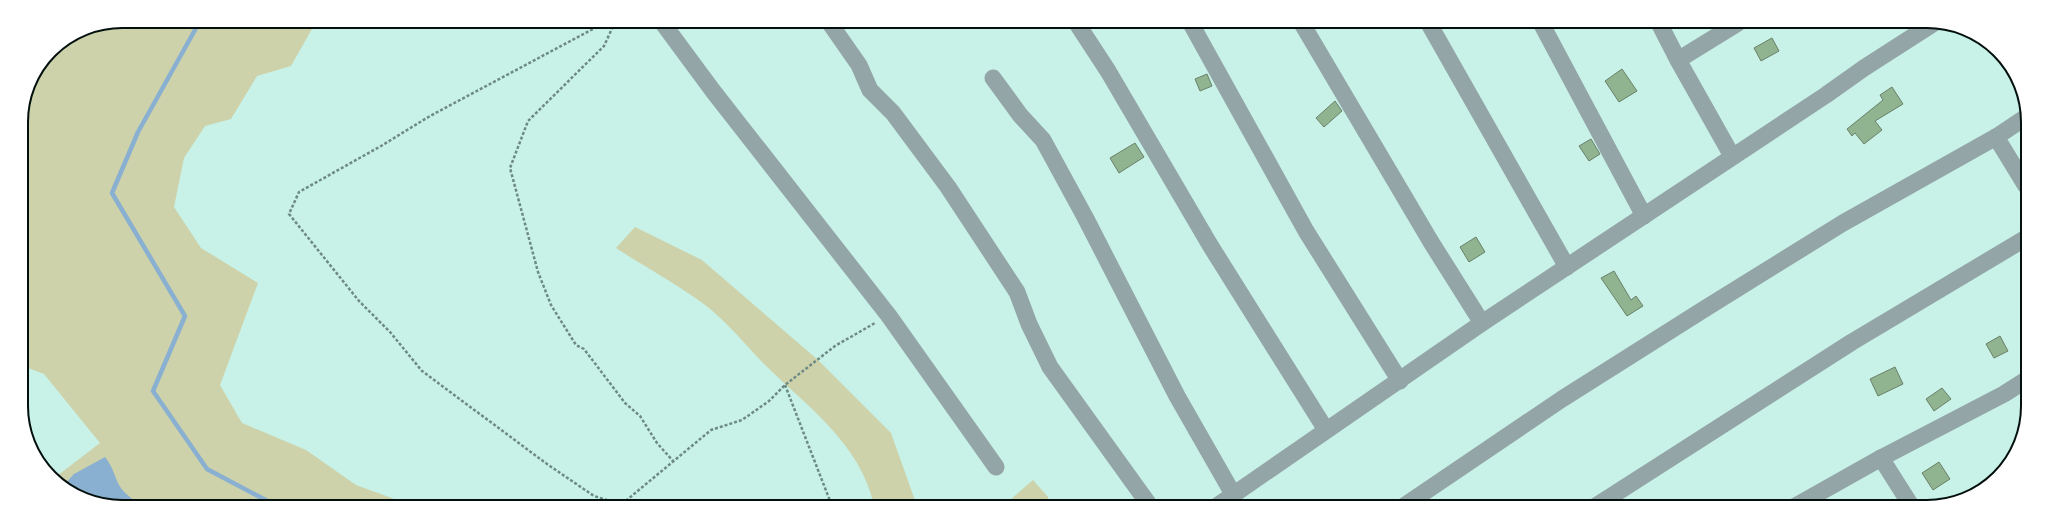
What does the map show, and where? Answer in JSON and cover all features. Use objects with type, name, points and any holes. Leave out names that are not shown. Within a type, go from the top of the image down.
[{"type":"street","points":[[666,28],[713,91],[889,316],[996,467]]},
{"type":"street","points":[[833,28],[859,64],[870,90],[893,113],[948,187],[974,226],[1017,292],[1029,324],[1050,366],[1146,500]]},
{"type":"street","points":[[1080,28],[1108,71],[1210,245],[1326,430]]},
{"type":"street","points":[[1193,28],[1306,231],[1400,381]]},
{"type":"street","points":[[1305,28],[1431,242],[1482,324]]},
{"type":"street","points":[[1431,28],[1567,268]]},
{"type":"street","points":[[1544,28],[1644,216]]},
{"type":"street","points":[[1662,28],[1732,156]]},
{"type":"street","points":[[1678,60],[1730,28]]},
{"type":"street","points":[[1226,500],[1482,324],[1732,156],[1926,28]]},
{"type":"street","points":[[993,78],[1020,115],[1043,140],[1119,281],[1147,341],[1234,494]]},
{"type":"street","points":[[1413,500],[1562,399],[1843,223],[1996,137],[2021,121]]},
{"type":"street","points":[[1996,137],[2021,178]]},
{"type":"street","points":[[1605,500],[1852,342],[2021,241]]},
{"type":"street","points":[[1806,500],[1881,458],[2004,394],[2021,383]]},
{"type":"street","points":[[1881,458],[1908,500]]},
{"type":"path","points":[[595,28],[430,116],[381,146],[299,192],[289,214],[359,301],[390,332],[422,371],[547,464],[594,496],[608,500]]},
{"type":"path","points":[[612,28],[604,46],[528,121],[510,168],[538,272],[551,305],[576,345],[584,349],[625,403],[640,416],[657,443],[673,461]]},
{"type":"path","points":[[627,500],[711,430],[742,420],[769,401],[785,385],[835,346],[889,316]]},
{"type":"path","points":[[785,385],[821,483],[829,500]]},
{"type":"green space","points":[[312,28],[291,66],[257,76],[231,119],[205,126],[184,158],[174,207],[201,248],[258,283],[220,385],[242,423],[306,450],[356,485],[397,500],[122,500],[92,495],[75,487],[59,475],[100,443],[44,374],[28,368],[28,116],[35,86],[44,70],[60,51],[70,44],[86,35],[110,29]]},
{"type":"green space","points":[[635,227],[702,260],[818,360],[891,433],[915,500],[872,500],[867,483],[857,463],[844,444],[813,410],[763,363],[720,317],[683,290],[616,248]]},
{"type":"green space","points":[[1033,480],[1048,497],[1048,500],[1010,500]]},
{"type":"water","points":[[105,457],[119,485],[127,495],[134,500],[110,499],[92,495],[67,482],[74,474]]},
{"type":"building","points":[[1772,38],[1779,51],[1761,61],[1754,48]]},
{"type":"building","points":[[1622,69],[1637,91],[1619,102],[1605,81]]},
{"type":"building","points":[[1207,74],[1212,86],[1200,91],[1195,79]]},
{"type":"building","points":[[1892,87],[1903,104],[1875,121],[1882,130],[1864,144],[1855,133],[1852,136],[1847,129],[1883,100],[1880,95]]},
{"type":"building","points":[[1335,101],[1342,111],[1324,127],[1316,118]]},
{"type":"building","points":[[1591,139],[1600,154],[1589,161],[1579,146]]},
{"type":"building","points":[[1135,143],[1144,157],[1119,173],[1110,158]]},
{"type":"building","points":[[1476,237],[1485,252],[1469,262],[1460,247]]},
{"type":"building","points":[[1614,271],[1631,300],[1636,296],[1643,306],[1627,316],[1601,278]]},
{"type":"building","points":[[2000,336],[2008,351],[1994,358],[1986,344]]},
{"type":"building","points":[[1895,367],[1903,384],[1878,396],[1870,379]]},
{"type":"building","points":[[1942,388],[1951,399],[1934,411],[1926,399]]},
{"type":"building","points":[[1939,462],[1950,479],[1933,490],[1922,473]]},
{"type":"waterway","points":[[196,28],[138,132],[112,193],[185,316],[153,391],[207,469],[266,500]]}]
